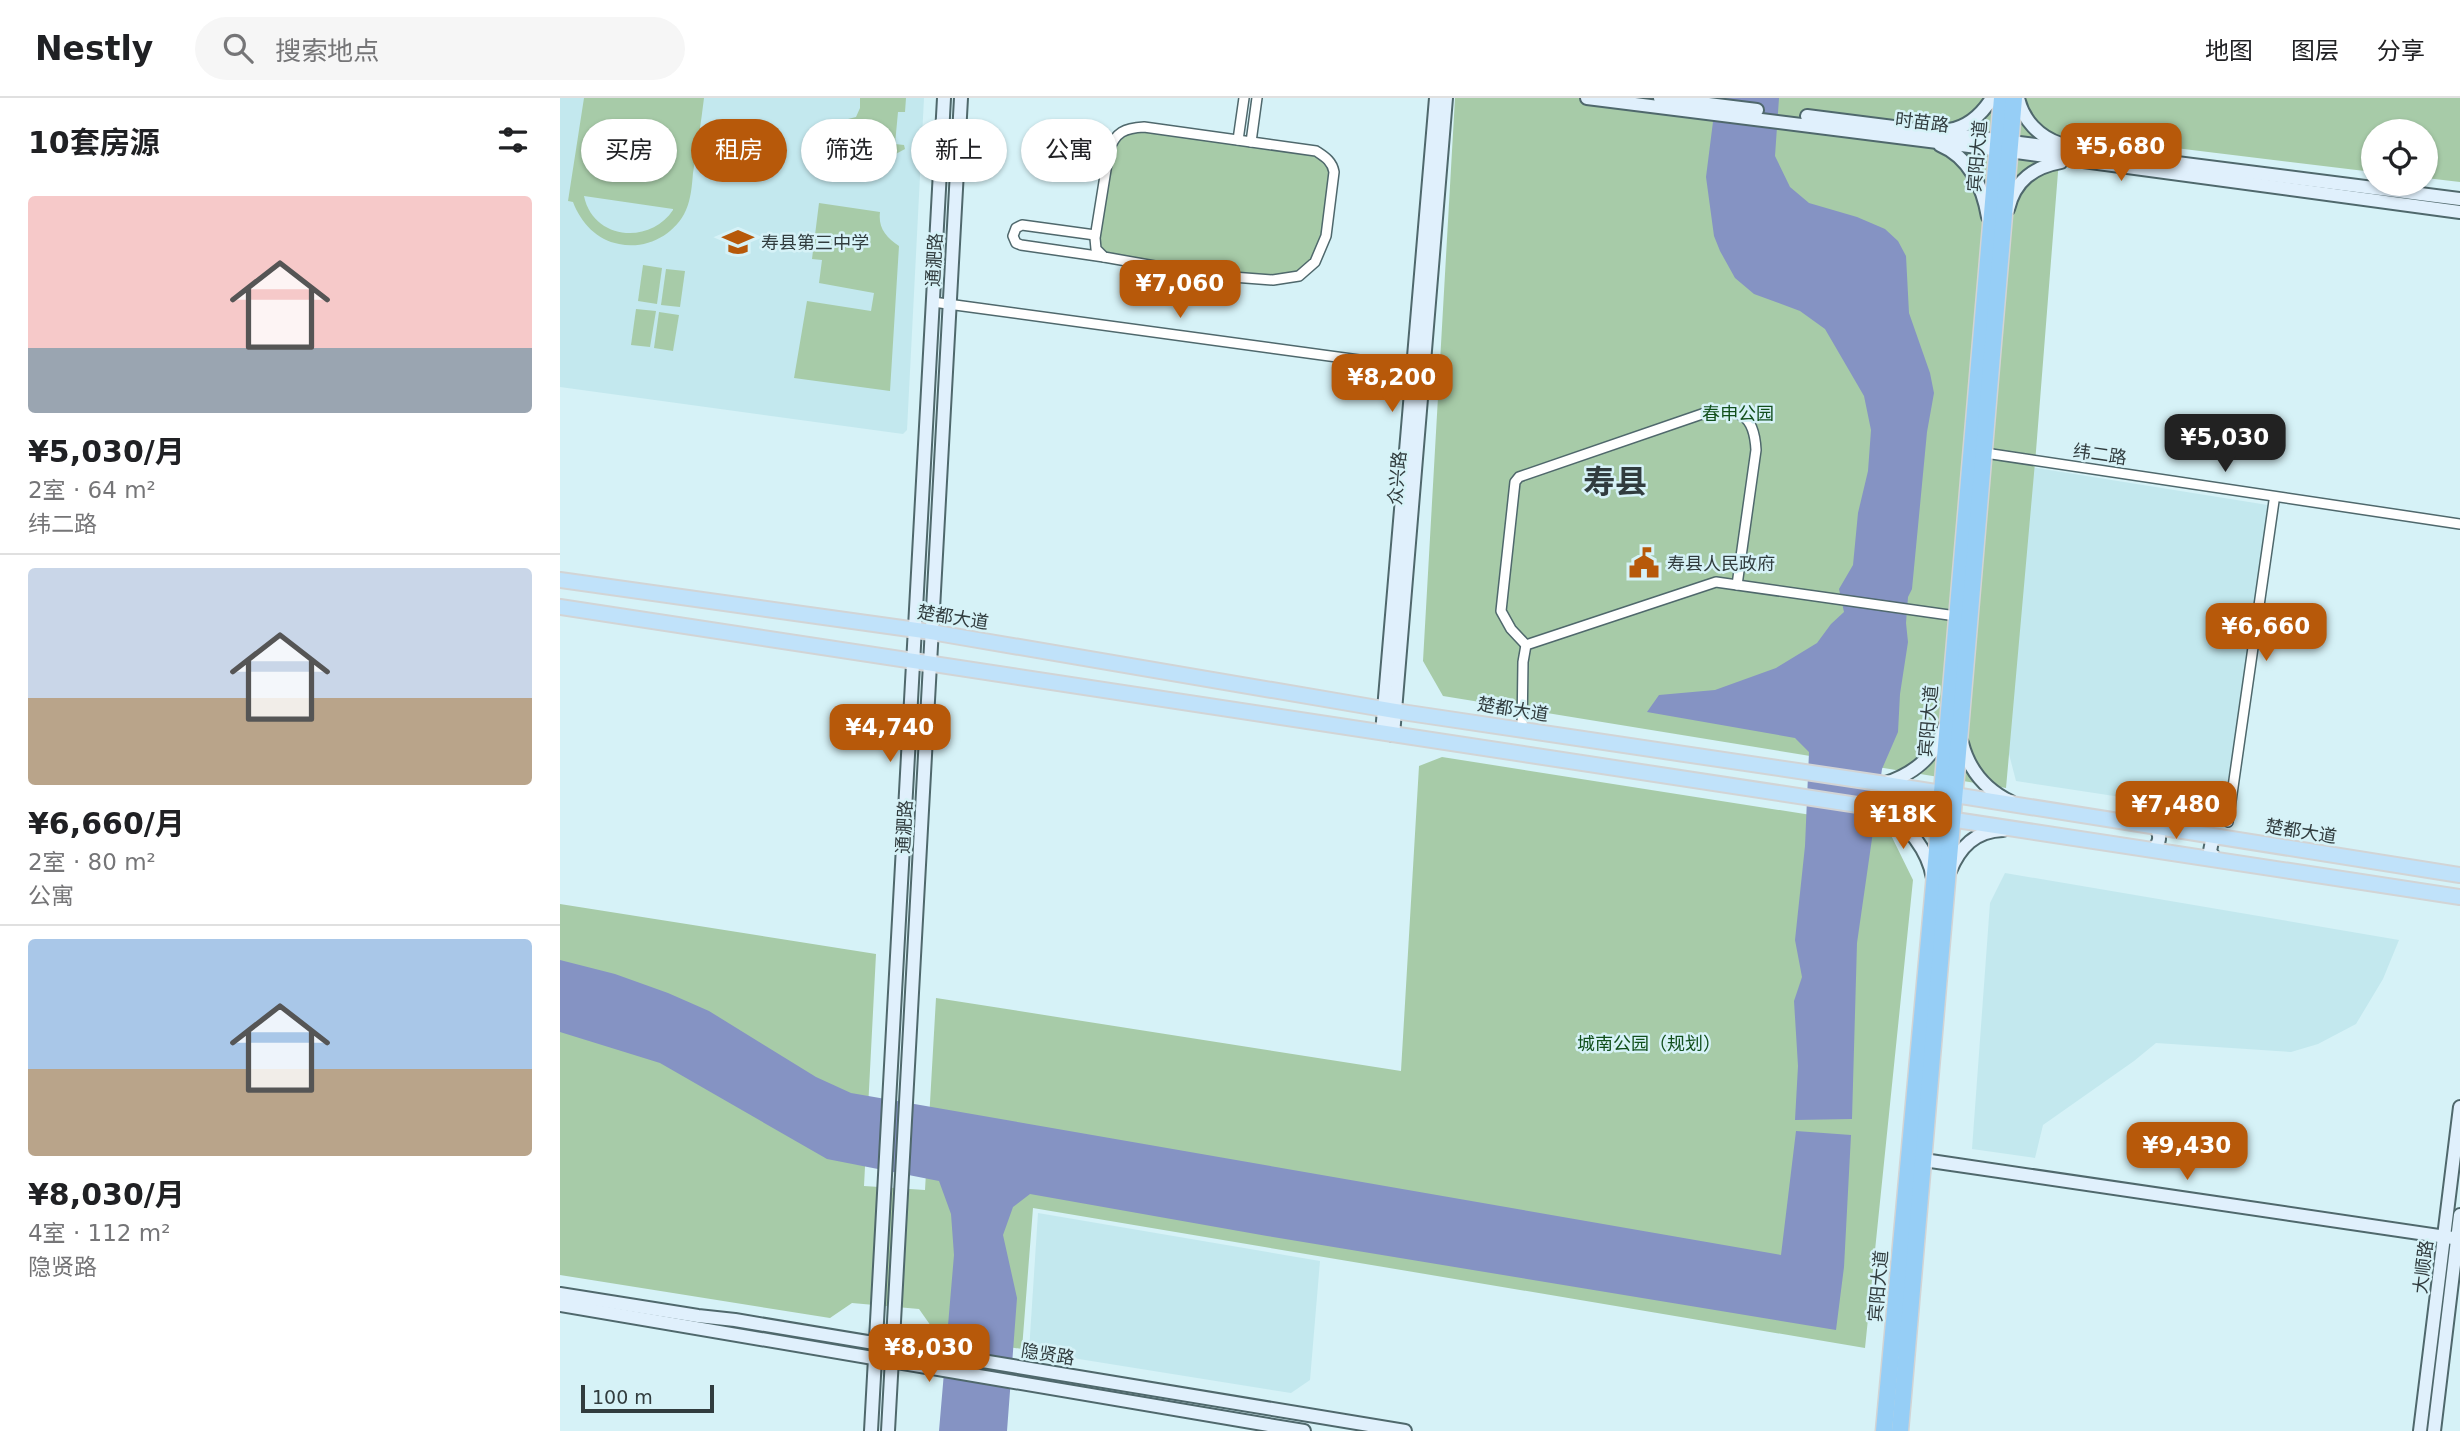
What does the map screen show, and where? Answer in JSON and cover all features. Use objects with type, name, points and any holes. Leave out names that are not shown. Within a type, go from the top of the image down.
[{"type":"highway","name":"宾阳大道","points":[[1953,723],[1956,616],[2004,145],[2001,98]]},
{"type":"highway","name":"宾阳大道","points":[[2004,145],[2016,98]]},
{"type":"highway","name":"宾阳大道","points":[[1884,1431],[1915,1159],[1953,723],[1985,453],[1997,229]]},
{"type":"highway","name":"宾阳大道","points":[[1900,1431],[1915,1159]]},
{"type":"main road","name":"楚都大道","points":[[560,580],[931,632],[1395,711],[1881,783],[2460,875]]},
{"type":"main road","points":[[560,607],[2460,897]]},
{"type":"street","name":"通淝路","points":[[871,1431],[944,98]]},
{"type":"street","name":"通淝路","points":[[888,1431],[961,98]]},
{"type":"street","points":[[1238,140],[1244,98]]},
{"type":"street","points":[[1251,142],[1257,98]]},
{"type":"street","name":"众兴路","points":[[1388,734],[1395,711],[1436,98]]},
{"type":"street","name":"众兴路","points":[[1388,734],[1418,368],[1446,98]]},
{"type":"street","name":"时苗路","points":[[1587,98],[1696,107],[2460,199]]},
{"type":"street","name":"时苗路","points":[[1660,98],[1696,107]]},
{"type":"street","points":[[1932,136],[1961,128],[1974,119],[1992,98]]},
{"type":"street","points":[[2016,98],[2024,116],[2035,129],[2051,141],[2080,155]]},
{"type":"street","points":[[1095,235],[1022,225],[1016,228],[1013,236],[1016,243],[1021,245],[1206,275],[1273,280],[1298,276],[1315,262],[1326,236],[1332,165],[1317,151],[1144,127],[1119,132],[1112,140],[1109,151],[1095,235],[1096,249],[1104,257]]},
{"type":"street","points":[[1932,136],[1958,156],[1970,170],[1997,229]]},
{"type":"street","points":[[1997,229],[2018,185],[2033,170],[2080,155]]},
{"type":"street","name":"时苗路","points":[[2080,155],[2460,212]]},
{"type":"street","points":[[933,302],[1418,368]]},
{"type":"street","points":[[1526,645],[1511,629],[1501,611],[1515,482],[1519,477],[1705,412],[1733,411],[1744,415],[1755,435],[1756,450],[1737,584]]},
{"type":"street","name":"纬二路","points":[[1985,453],[2460,524]]},
{"type":"street","points":[[2228,822],[2274,501]]},
{"type":"street","points":[[1526,645],[1716,582],[1956,616]]},
{"type":"street","points":[[1522,730],[1523,662],[1526,645]]},
{"type":"street","points":[[1881,783],[1912,770],[1932,753],[1953,723]]},
{"type":"street","points":[[1953,723],[1974,772],[2000,797],[2018,806]]},
{"type":"street","points":[[1882,809],[1900,819],[1916,838],[1931,872],[1940,885],[1962,848],[1973,838],[1997,830],[2017,830]]},
{"type":"street","points":[[2153,850],[2159,844],[2160,834],[2156,827]]},
{"type":"street","points":[[2215,859],[2210,850],[2212,841],[2218,837]]},
{"type":"street","name":"大顺路","points":[[2434,1431],[2454,1238],[2460,1107]]},
{"type":"street","points":[[1915,1159],[2454,1238]]},
{"type":"street","name":"大顺路","points":[[2420,1431],[2460,1215]]},
{"type":"street","name":"隐贤路","points":[[560,1294],[876,1344],[1326,1421],[1405,1431]]},
{"type":"street","name":"隐贤路","points":[[560,1305],[1304,1431]]},
{"type":"shaded area","name":"寿县第三中学","points":[[560,98],[924,98],[923,119],[911,119],[911,182],[920,182],[907,430],[903,434],[560,387]]},
{"type":"shaded area","points":[[2024,466],[2274,506],[2226,813],[2016,781],[2002,727]]},
{"type":"shaded area","points":[[2005,873],[2399,940],[2383,979],[2356,1024],[2318,1044],[2291,1052],[2156,1043],[2043,1125],[2035,1158],[1972,1149],[1990,903]]},
{"type":"shaded area","points":[[1038,1213],[1320,1261],[1310,1380],[1291,1393],[1029,1351]]},
{"type":"green space","points":[[584,98],[704,98],[701,119],[691,119],[691,192],[686,210],[675,227],[649,242],[639,245],[619,244],[604,239],[591,229],[580,217],[573,202],[568,201]],"holes":[[[584,196],[673,210],[651,229],[623,233],[598,222],[589,211]]]},
{"type":"green space","points":[[860,98],[906,98],[905,112],[898,112],[897,123],[897,119],[848,119],[856,117]]},
{"type":"green space","name":"春申公园","points":[[1455,98],[2460,98],[2460,182],[2438,179],[2438,119],[2361,119],[2361,171],[2061,134],[2006,788],[1443,696],[1423,661]]},
{"type":"green space","points":[[1143,129],[1315,154],[1329,165],[1331,170],[1324,229],[1314,260],[1299,271],[1276,276],[1247,276],[1182,269],[1105,254],[1098,247],[1106,182],[1117,182],[1117,139],[1121,133]]},
{"type":"green space","points":[[897,144],[904,145],[905,149],[897,153]]},
{"type":"green space","points":[[819,203],[880,212],[880,223],[884,232],[899,246],[890,391],[794,378],[807,301],[871,311],[874,293],[819,283],[822,260],[812,259]]},
{"type":"green space","points":[[643,265],[662,268],[657,304],[638,301]]},
{"type":"green space","points":[[666,269],[685,271],[680,307],[661,305]]},
{"type":"green space","points":[[636,309],[656,311],[650,347],[631,345]]},
{"type":"green space","points":[[659,312],[679,315],[673,351],[654,348]]},
{"type":"green space","name":"城南公园（规划）","points":[[1442,757],[1887,827],[1913,880],[1865,1348],[1033,1208],[1022,1349],[938,1336],[919,1309],[852,1303],[830,1318],[560,1275],[560,904],[876,954],[864,1186],[925,1190],[936,998],[1401,1071],[1419,766]]},
{"type":"water","points":[[1716,98],[1779,98],[1775,156],[1790,187],[1809,203],[1857,217],[1885,229],[1898,241],[1906,256],[1909,313],[1930,373],[1934,393],[1927,432],[1912,589],[1908,597],[1908,642],[1900,694],[1898,732],[1882,769],[1857,943],[1852,1119],[1795,1120],[1798,1066],[1794,1001],[1802,977],[1795,940],[1805,846],[1809,752],[1795,738],[1647,712],[1659,695],[1715,690],[1776,668],[1817,643],[1844,612],[1839,589],[1853,565],[1858,513],[1868,471],[1871,430],[1864,396],[1825,329],[1800,311],[1754,294],[1735,278],[1720,251],[1714,236],[1706,177]]},
{"type":"water","points":[[560,960],[615,974],[709,1011],[816,1077],[851,1093],[1781,1255],[1796,1131],[1851,1135],[1844,1267],[1836,1330],[1030,1194],[1013,1207],[1003,1235],[1017,1298],[1007,1431],[939,1431],[954,1255],[951,1214],[939,1181],[827,1159],[660,1063],[560,1032]]},
{"type":"place","name":"寿县第三中学","points":[[738,242]]},
{"type":"place","name":"寿县人民政府","points":[[1644,563]]},
{"type":"district","name":"寿县","points":[[1615,482]]}]
